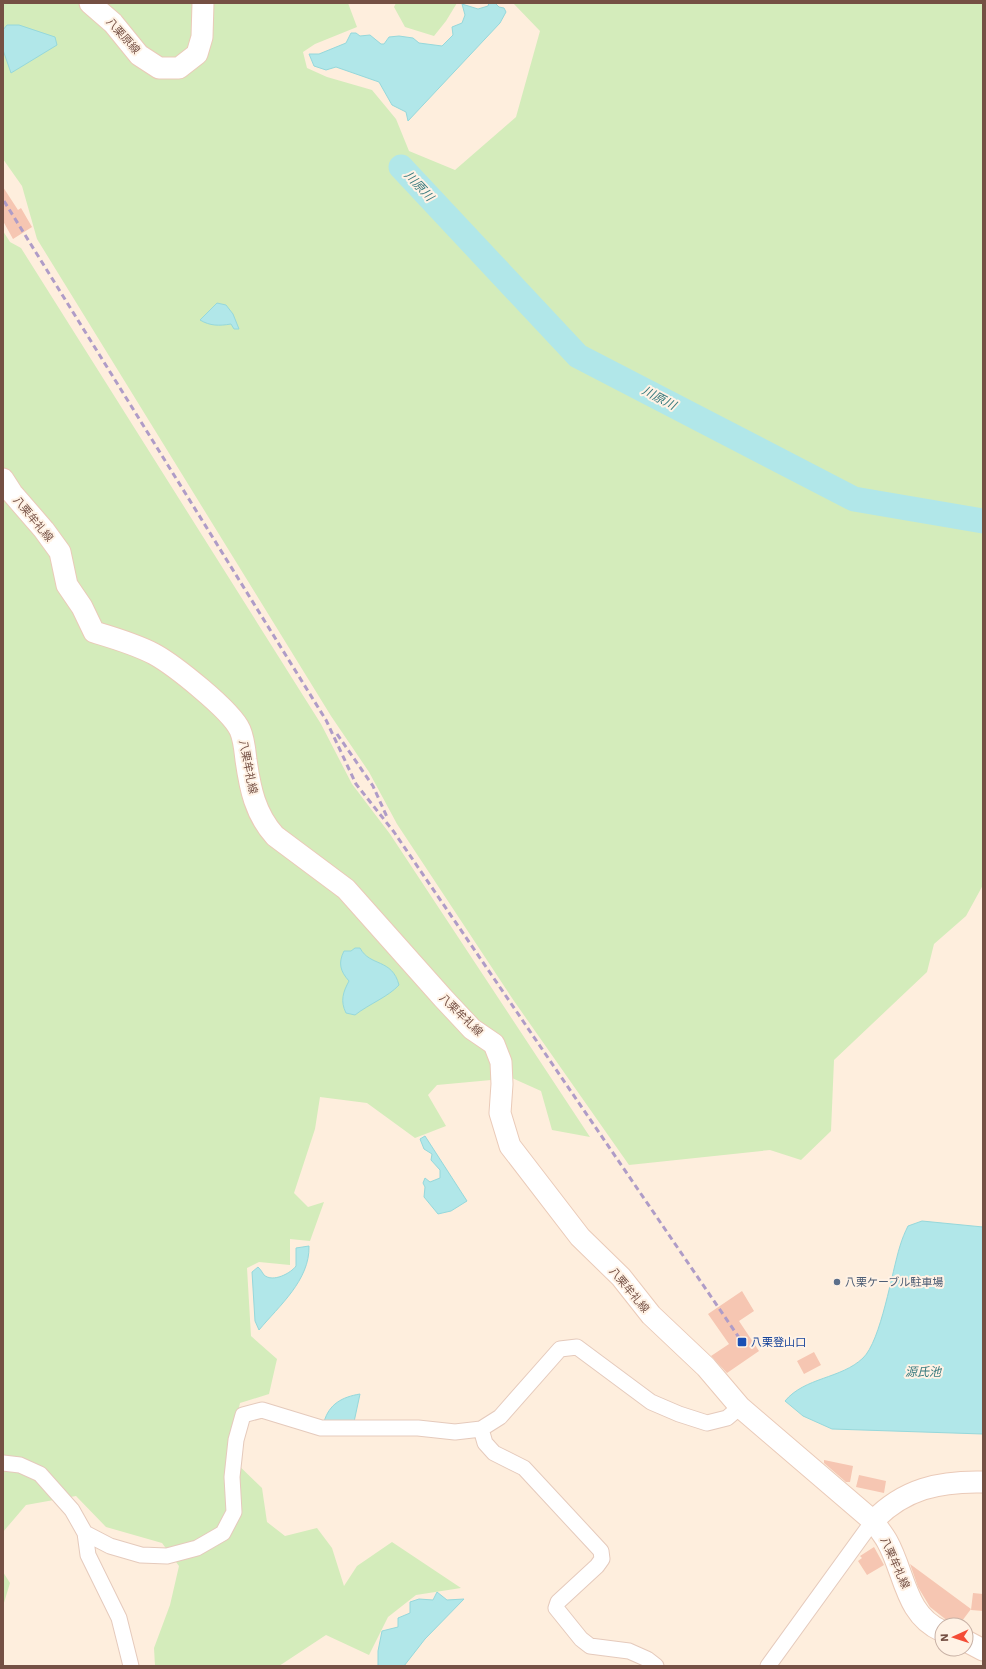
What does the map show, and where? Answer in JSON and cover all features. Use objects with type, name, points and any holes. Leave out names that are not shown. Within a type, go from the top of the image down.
[{"type":"main road","name":"八栗原線","points":[[90,3],[112,22],[139,55],[159,68],[179,68],[196,54],[202,37],[203,3]]},
{"type":"main road","name":"八栗牟礼線","points":[[3,479],[12,493],[44,530],[60,552],[67,585],[82,607],[94,632],[119,639],[155,655],[228,712],[240,730],[249,782],[256,805],[265,825],[275,836],[346,889],[472,1029],[494,1044],[501,1062],[502,1084],[500,1112],[510,1146],[580,1238],[621,1277],[651,1315],[706,1367],[740,1407],[873,1521],[888,1542],[911,1601],[921,1618],[934,1627]]},
{"type":"main road","points":[[873,1521],[885,1509],[908,1494],[940,1484],[983,1482]]},
{"type":"main road","points":[[974,1645],[983,1650]]},
{"type":"street","points":[[85,1533],[110,1546],[141,1555],[167,1556],[197,1548],[223,1533],[234,1512],[232,1477],[236,1440],[243,1416],[262,1410],[321,1428],[418,1428],[455,1432],[481,1429],[500,1417],[560,1349],[577,1347],[651,1402],[679,1414],[707,1423],[727,1418],[740,1407]]},
{"type":"street","points":[[481,1429],[485,1443],[494,1452],[524,1468],[601,1551],[602,1559],[597,1566],[558,1602],[556,1608],[581,1639],[590,1646],[629,1651],[647,1659],[656,1666]]},
{"type":"street","points":[[3,1463],[20,1465],[40,1474],[72,1510],[85,1533],[88,1555],[119,1618],[130,1666]]},
{"type":"street","points":[[768,1666],[873,1521]]},
{"type":"green space","points":[[3,3],[348,3],[357,27],[315,44],[303,52],[307,68],[327,77],[372,90],[396,119],[409,151],[455,170],[516,117],[540,31],[513,3],[983,3],[983,885],[966,916],[934,944],[927,972],[834,1060],[831,1131],[801,1160],[770,1150],[629,1165],[514,1001],[397,824],[369,772],[331,716],[37,239],[22,186],[3,159]]},
{"type":"green space","points":[[396,3],[457,3],[446,21],[434,36],[405,27],[394,7]]},
{"type":"green space","points":[[3,231],[10,242],[21,248],[321,724],[352,784],[390,834],[590,1137],[552,1130],[541,1091],[512,1078],[437,1085],[428,1095],[446,1126],[415,1138],[367,1103],[320,1097],[315,1129],[294,1193],[308,1207],[324,1202],[310,1241],[290,1239],[290,1265],[259,1262],[247,1268],[251,1336],[277,1359],[269,1394],[240,1403],[228,1455],[262,1488],[267,1522],[285,1536],[317,1528],[332,1548],[344,1586],[357,1566],[392,1542],[461,1588],[416,1595],[388,1617],[369,1655],[326,1635],[279,1666],[155,1666],[154,1648],[170,1605],[179,1566],[162,1543],[106,1527],[76,1496],[26,1505],[3,1532]]},
{"type":"green space","points":[[3,1572],[10,1583],[3,1606]]},
{"type":"water","points":[[489,3],[495,3],[499,7],[504,8],[506,12],[500,23],[408,121],[406,112],[392,105],[379,82],[336,67],[326,70],[314,66],[309,54],[319,54],[346,43],[351,33],[356,33],[360,36],[370,35],[381,44],[384,44],[389,37],[399,36],[413,38],[419,43],[442,46],[453,35],[452,27],[462,23],[465,15],[462,4],[478,9],[488,6]]},
{"type":"water","points":[[7,25],[19,25],[55,37],[57,45],[11,73],[3,50],[3,30]]},
{"type":"water","points":[[217,303],[226,305],[233,314],[239,329],[234,329],[231,324],[215,325],[200,320]]},
{"type":"water","points":[[355,948],[360,948],[369,958],[391,970],[396,976],[399,985],[355,1015],[346,1013],[344,1009],[343,997],[349,981],[342,970],[341,959],[344,951],[351,951]]},
{"type":"water","points":[[425,1136],[467,1201],[451,1211],[438,1214],[424,1197],[425,1187],[423,1183],[425,1178],[430,1182],[440,1178],[440,1170],[431,1160],[432,1154],[424,1149],[420,1139]]},
{"type":"water","name":"源氏池","points":[[922,1221],[983,1227],[983,1434],[832,1429],[803,1416],[785,1401],[793,1393],[803,1387],[844,1370],[863,1358],[875,1337],[881,1322],[897,1257],[908,1226]]},
{"type":"water","points":[[309,1246],[308,1258],[299,1281],[284,1302],[259,1330],[255,1321],[252,1272],[258,1267],[264,1275],[268,1277],[277,1278],[282,1276],[294,1269],[296,1266],[296,1248]]},
{"type":"water","points":[[360,1394],[354,1422],[324,1422],[329,1410],[337,1402],[347,1397]]},
{"type":"water","points":[[437,1592],[447,1600],[464,1599],[425,1639],[404,1666],[378,1666],[378,1651],[382,1631],[398,1627],[398,1618],[410,1613],[410,1602],[419,1599],[433,1600]]},
{"type":"building","points":[[3,187],[18,210],[21,208],[32,227],[13,239],[3,221]]},
{"type":"building","points":[[742,1291],[754,1311],[739,1321],[759,1351],[727,1373],[711,1356],[729,1344],[708,1314]]},
{"type":"building","points":[[814,1352],[821,1365],[804,1374],[797,1361]]},
{"type":"building","points":[[824,1460],[853,1466],[850,1482],[846,1482],[824,1463]]},
{"type":"building","points":[[859,1475],[886,1481],[884,1493],[856,1487]]},
{"type":"building","points":[[874,1547],[884,1565],[867,1575],[858,1561],[862,1558],[860,1556]]},
{"type":"building","points":[[910,1564],[971,1609],[965,1617],[943,1617],[930,1607],[918,1587]]},
{"type":"building","points":[[973,1593],[983,1594],[983,1611],[971,1610]]},
{"type":"waterway","name":"川原川","points":[[401,167],[578,356],[854,499],[983,521]]},
{"type":"railway","points":[[4,201],[326,720],[356,784],[394,832],[742,1342]]},
{"type":"railway","points":[[337,734],[373,786],[387,817]]},
{"type":"place","name":"八栗ケーブル駐車場","points":[[837,1282]]},
{"type":"place","name":"八栗登山口","points":[[742,1342]]}]
